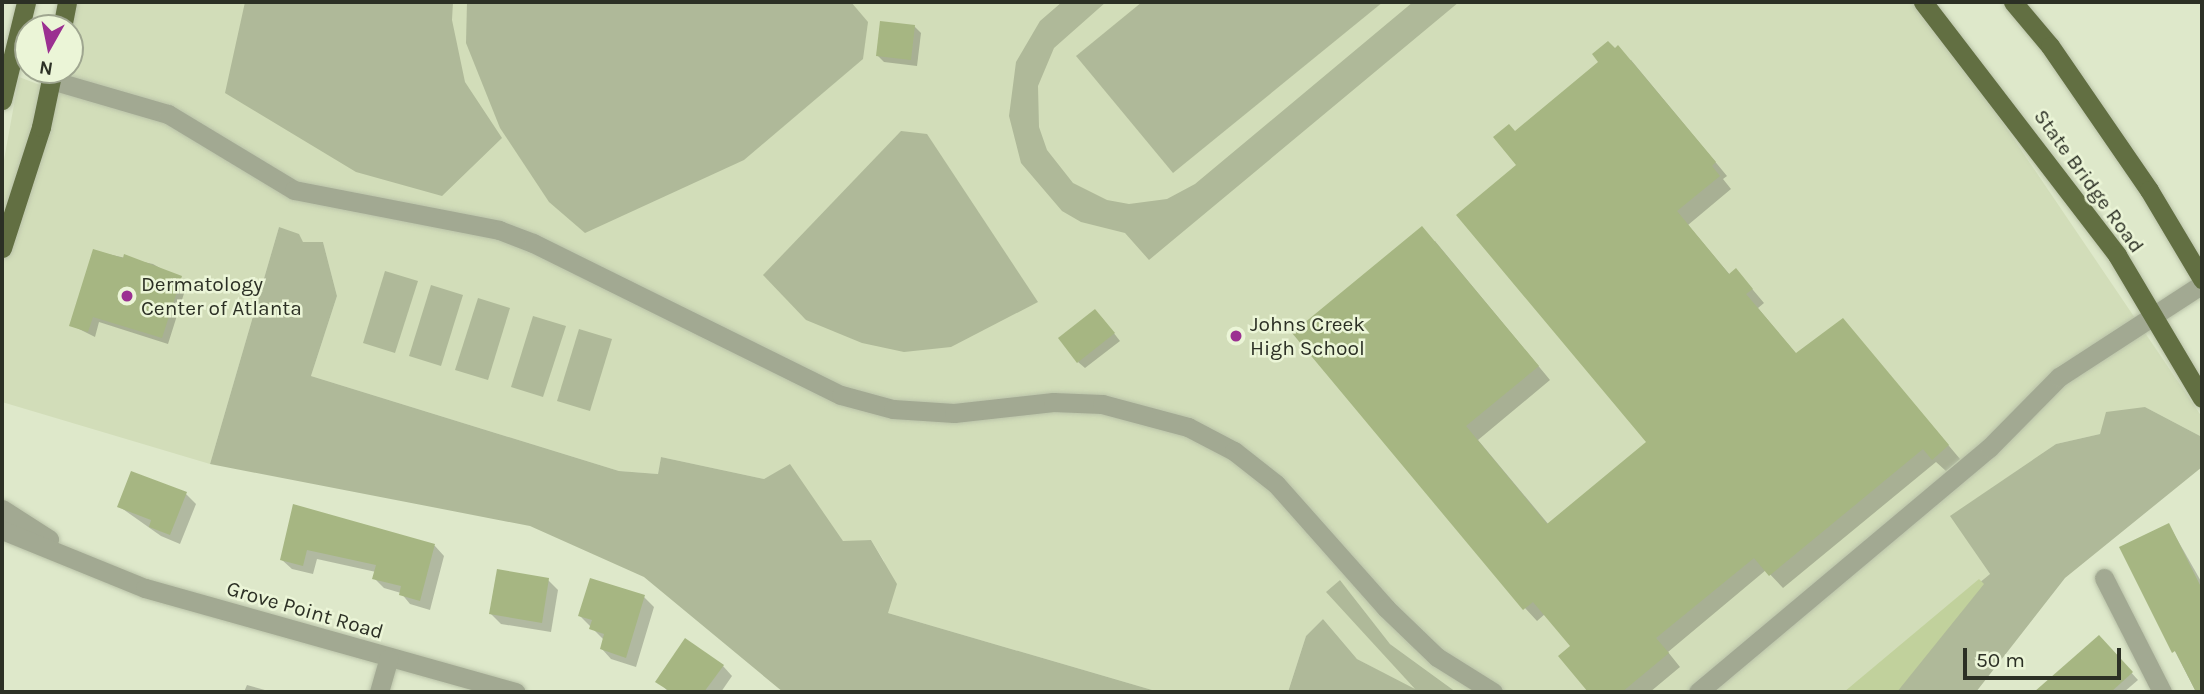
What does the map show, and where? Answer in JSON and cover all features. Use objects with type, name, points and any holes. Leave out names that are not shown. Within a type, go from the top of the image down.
[{"type":"highway","points":[[3,91],[26,2]]},
{"type":"highway","name":"State Bridge Road","points":[[1923,2],[2067,184],[2155,316],[2202,398]]},
{"type":"highway","name":"State Bridge Road","points":[[2013,2],[2058,57],[2149,190],[2202,281]]},
{"type":"highway","points":[[2,248],[41,127],[50,84]]},
{"type":"street","points":[[79,84],[168,114],[294,190],[499,230],[533,243],[841,395],[893,409],[954,413],[1053,402],[1102,404],[1188,427],[1234,451],[1276,484],[1386,608],[1437,657],[1493,692]]},
{"type":"street","points":[[1698,692],[1989,448],[2059,377],[2155,316],[2202,281]]},
{"type":"street","name":"Grove Point Road","points":[[2,509],[85,563]]},
{"type":"street","name":"Grove Point Road","points":[[2,530],[145,588],[516,692]]},
{"type":"street","points":[[2104,578],[2162,692]]},
{"type":"street","points":[[379,692],[389,658]]},
{"type":"shaded area","name":"Johns Creek High School","points":[[64,2],[1921,2],[2202,417],[2202,437],[2145,407],[2100,434],[2056,444],[1951,516],[1990,574],[1847,692],[1456,692],[1390,644],[1340,580],[1327,592],[1417,691],[1357,659],[1323,619],[1306,636],[1288,692],[1159,692],[888,613],[884,561],[871,540],[843,542],[790,465],[764,479],[661,457],[658,474],[619,471],[311,376],[337,296],[323,242],[303,242],[279,227],[210,464],[2,402],[2,171],[18,84],[37,84],[48,88],[49,84],[84,84],[84,14],[67,14]]},
{"type":"shaded area","points":[[245,2],[453,2],[452,20],[465,82],[502,138],[442,196],[356,172],[225,93]]},
{"type":"shaded area","points":[[467,2],[851,2],[868,22],[863,59],[744,160],[585,233],[549,202],[500,128],[466,43]]},
{"type":"shaded area","points":[[1062,2],[1106,2],[1054,48],[1038,86],[1039,127],[1047,150],[1073,183],[1107,200],[1129,204],[1167,199],[1195,184],[1413,2],[1459,2],[1149,260],[1125,233],[1081,222],[1062,211],[1021,163],[1009,116],[1016,62],[1040,21]]},
{"type":"shaded area","points":[[1142,2],[1383,2],[1173,173],[1076,56]]},
{"type":"shaded area","points":[[901,131],[927,134],[1038,302],[951,347],[904,352],[862,343],[806,320],[763,275]]},
{"type":"shaded area","points":[[279,227],[299,234],[303,242],[323,242],[337,296],[311,376],[619,471],[658,474],[661,457],[764,479],[790,464],[843,541],[871,540],[897,584],[888,613],[1159,692],[783,692],[644,577],[530,526],[210,464]]},
{"type":"shaded area","points":[[385,271],[418,281],[395,353],[363,343]]},
{"type":"shaded area","points":[[431,285],[463,295],[441,366],[409,356]]},
{"type":"shaded area","points":[[478,298],[510,308],[488,380],[455,370]]},
{"type":"shaded area","points":[[533,316],[566,326],[543,397],[511,387]]},
{"type":"shaded area","points":[[579,329],[612,339],[590,411],[557,401]]},
{"type":"shaded area","points":[[2145,407],[2202,437],[2202,467],[2065,578],[1976,692],[1847,692],[1990,574],[1950,516],[2056,444],[2100,434],[2106,412]]},
{"type":"shaded area","points":[[1979,579],[1984,584],[1897,692],[1844,692]]},
{"type":"shaded area","points":[[1340,580],[1390,644],[1456,692],[1288,692],[1306,636],[1323,619],[1357,659],[1415,689],[1326,592]]},
{"type":"building","points":[[880,21],[915,25],[911,60],[876,56]]},
{"type":"building","points":[[1608,41],[1615,48],[1618,45],[1716,162],[1712,166],[1720,176],[1677,211],[1729,274],[1736,268],[1753,289],[1746,294],[1796,353],[1843,318],[1949,445],[1932,460],[1923,449],[1769,576],[1754,558],[1656,638],[1669,653],[1622,692],[1588,692],[1558,656],[1570,646],[1533,602],[1523,610],[1292,333],[1422,226],[1539,366],[1466,426],[1547,524],[1646,442],[1456,215],[1516,165],[1493,137],[1509,124],[1515,131],[1598,62],[1592,54]]},
{"type":"building","name":"Dermatology Center of Atlanta","points":[[93,249],[123,258],[124,254],[182,276],[162,338],[93,317],[88,332],[69,326]]},
{"type":"building","points":[[1095,309],[1115,333],[1077,363],[1058,338]]},
{"type":"building","points":[[131,471],[187,492],[170,535],[149,527],[151,520],[117,507]]},
{"type":"building","points":[[293,504],[435,544],[420,601],[399,595],[401,586],[372,579],[376,565],[307,550],[303,566],[280,560]]},
{"type":"building","points":[[2169,523],[2202,589],[2202,692],[2196,692],[2175,651],[2172,653],[2119,547]]},
{"type":"building","points":[[497,569],[549,578],[542,623],[489,614]]},
{"type":"building","points":[[590,578],[645,595],[626,658],[600,649],[604,634],[589,629],[592,620],[578,616]]},
{"type":"building","points":[[2099,635],[2133,672],[2111,692],[2034,692]]},
{"type":"building","points":[[685,638],[724,665],[704,692],[671,692],[655,682]]},
{"type":"place","name":"Dermatology Center of Atlanta","points":[[127,296]]},
{"type":"place","name":"Johns Creek High School","points":[[1236,336]]}]
